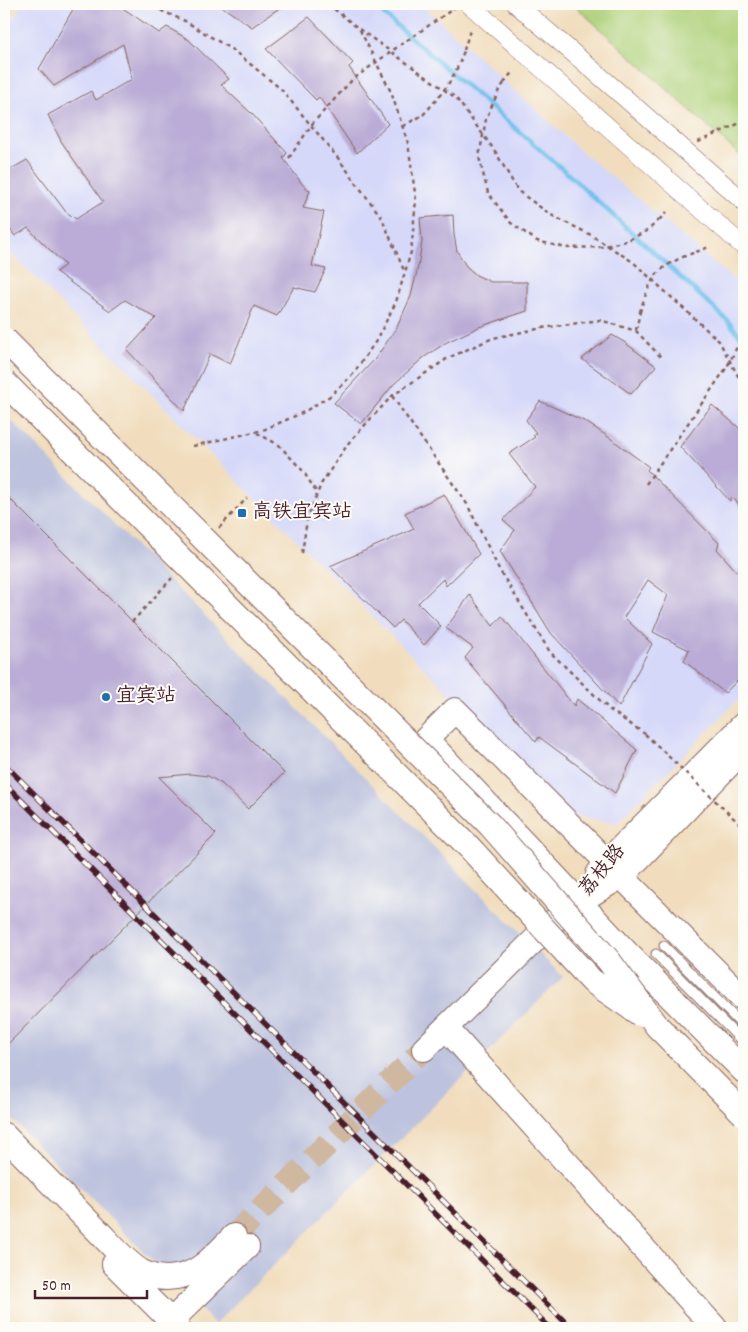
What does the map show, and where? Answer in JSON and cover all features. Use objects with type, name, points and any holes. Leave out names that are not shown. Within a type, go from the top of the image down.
[{"type":"street","points":[[469,4],[744,247]]},
{"type":"street","points":[[516,4],[744,202]]},
{"type":"street","points":[[4,338],[490,825],[609,961],[657,1026],[744,1114]]},
{"type":"street","points":[[4,349],[483,834],[558,917]]},
{"type":"street","points":[[4,382],[469,847],[592,981],[657,1026]]},
{"type":"street","points":[[744,1000],[455,710],[426,739],[578,902],[744,1071]]},
{"type":"street","name":"荔枝路","points":[[615,869],[744,724]]},
{"type":"street","name":"荔枝路","points":[[429,1055],[451,1034],[558,917],[615,869],[744,750]]},
{"type":"street","points":[[451,1034],[715,1328]]},
{"type":"street","points":[[4,1135],[132,1265],[143,1272],[165,1278],[187,1274],[240,1242],[175,1325],[4,1155]]},
{"type":"lane","points":[[664,946],[744,1027]]},
{"type":"lane","points":[[656,954],[744,1043]]},
{"type":"path","points":[[146,4],[185,20],[234,51],[281,89],[338,158],[382,218],[405,273]]},
{"type":"path","points":[[328,4],[359,29],[456,98],[495,151],[518,190],[550,215],[591,235],[633,262],[720,341],[744,387]]},
{"type":"path","points":[[289,158],[313,123],[352,80],[458,4]]},
{"type":"path","points":[[194,446],[262,430],[302,413],[330,396],[353,374],[376,341],[396,302],[411,252],[416,200],[408,142],[392,92],[359,29]]},
{"type":"path","points":[[403,126],[423,115],[442,94],[460,65],[470,30]]},
{"type":"path","points":[[513,71],[498,92],[486,119],[479,157],[488,193],[511,223],[537,241],[566,248],[601,247],[626,241],[647,231],[667,212]]},
{"type":"path","points":[[697,142],[744,122]]},
{"type":"path","points":[[636,331],[645,296],[657,273],[683,256],[709,247]]},
{"type":"path","points":[[302,553],[307,520],[317,494],[350,441],[392,396],[448,358],[493,338],[542,328],[600,320],[636,331],[661,356]]},
{"type":"path","points":[[646,484],[727,367],[744,333]]},
{"type":"path","points":[[392,396],[468,504],[500,572],[550,652],[610,710],[645,734],[744,828]]},
{"type":"path","points":[[256,432],[279,445],[303,471],[317,494]]},
{"type":"shaded area","points":[[22,4],[421,4],[580,150],[744,288],[744,694],[617,823],[571,816],[4,246],[4,34]]},
{"type":"shaded area","points":[[4,413],[563,977],[215,1324],[4,1111]]},
{"type":"green space","points":[[573,4],[744,4],[744,159]]},
{"type":"building","points":[[76,4],[117,4],[159,33],[167,27],[189,40],[229,79],[221,85],[252,114],[287,153],[283,158],[303,185],[310,191],[303,208],[324,212],[312,266],[326,269],[315,292],[294,287],[277,316],[254,306],[230,364],[210,354],[184,411],[127,350],[156,318],[125,300],[110,311],[56,272],[65,265],[28,228],[15,236],[4,221],[4,173],[27,160],[66,212],[76,219],[103,202],[61,141],[48,115],[91,91],[96,100],[132,79],[123,44],[54,86],[39,69]]},
{"type":"building","points":[[218,4],[285,4],[252,27]]},
{"type":"building","points":[[309,17],[353,63],[349,67],[388,124],[357,153],[319,97],[316,100],[266,49]]},
{"type":"building","points":[[453,215],[457,251],[466,266],[476,275],[491,282],[527,282],[527,311],[479,327],[447,342],[423,358],[394,384],[361,424],[334,403],[375,359],[397,327],[411,296],[418,267],[422,242],[420,218]]},
{"type":"building","points":[[612,335],[656,366],[631,394],[582,359]]},
{"type":"building","points":[[540,401],[586,422],[649,467],[647,470],[719,543],[717,549],[738,573],[744,561],[744,674],[725,693],[684,661],[689,650],[653,632],[668,595],[648,580],[624,617],[652,644],[619,707],[551,633],[500,551],[515,530],[503,520],[535,487],[509,454],[535,437],[533,435],[536,433],[526,420]]},
{"type":"building","points":[[712,405],[744,432],[744,510],[732,497],[730,501],[680,447]]},
{"type":"building","name":"宜宾站","points":[[4,493],[284,773],[248,809],[222,784],[208,776],[190,774],[159,777],[216,834],[4,1048]]},
{"type":"building","points":[[444,494],[479,554],[446,586],[443,579],[418,603],[441,626],[424,645],[401,620],[393,628],[330,566],[414,529],[405,513]]},
{"type":"building","points":[[470,595],[493,626],[502,616],[574,706],[577,699],[637,750],[615,793],[539,737],[536,742],[465,658],[473,648],[446,628]]},
{"type":"waterway","points":[[372,4],[568,174],[727,320],[744,340]]},
{"type":"tunnel","points":[[234,1236],[424,1049]]},
{"type":"railway","points":[[4,764],[571,1328]]},
{"type":"railway","points":[[4,783],[550,1328]]},
{"type":"place","name":"高铁宜宾站","points":[[242,513]]},
{"type":"place","name":"宜宾站","points":[[106,697]]}]
